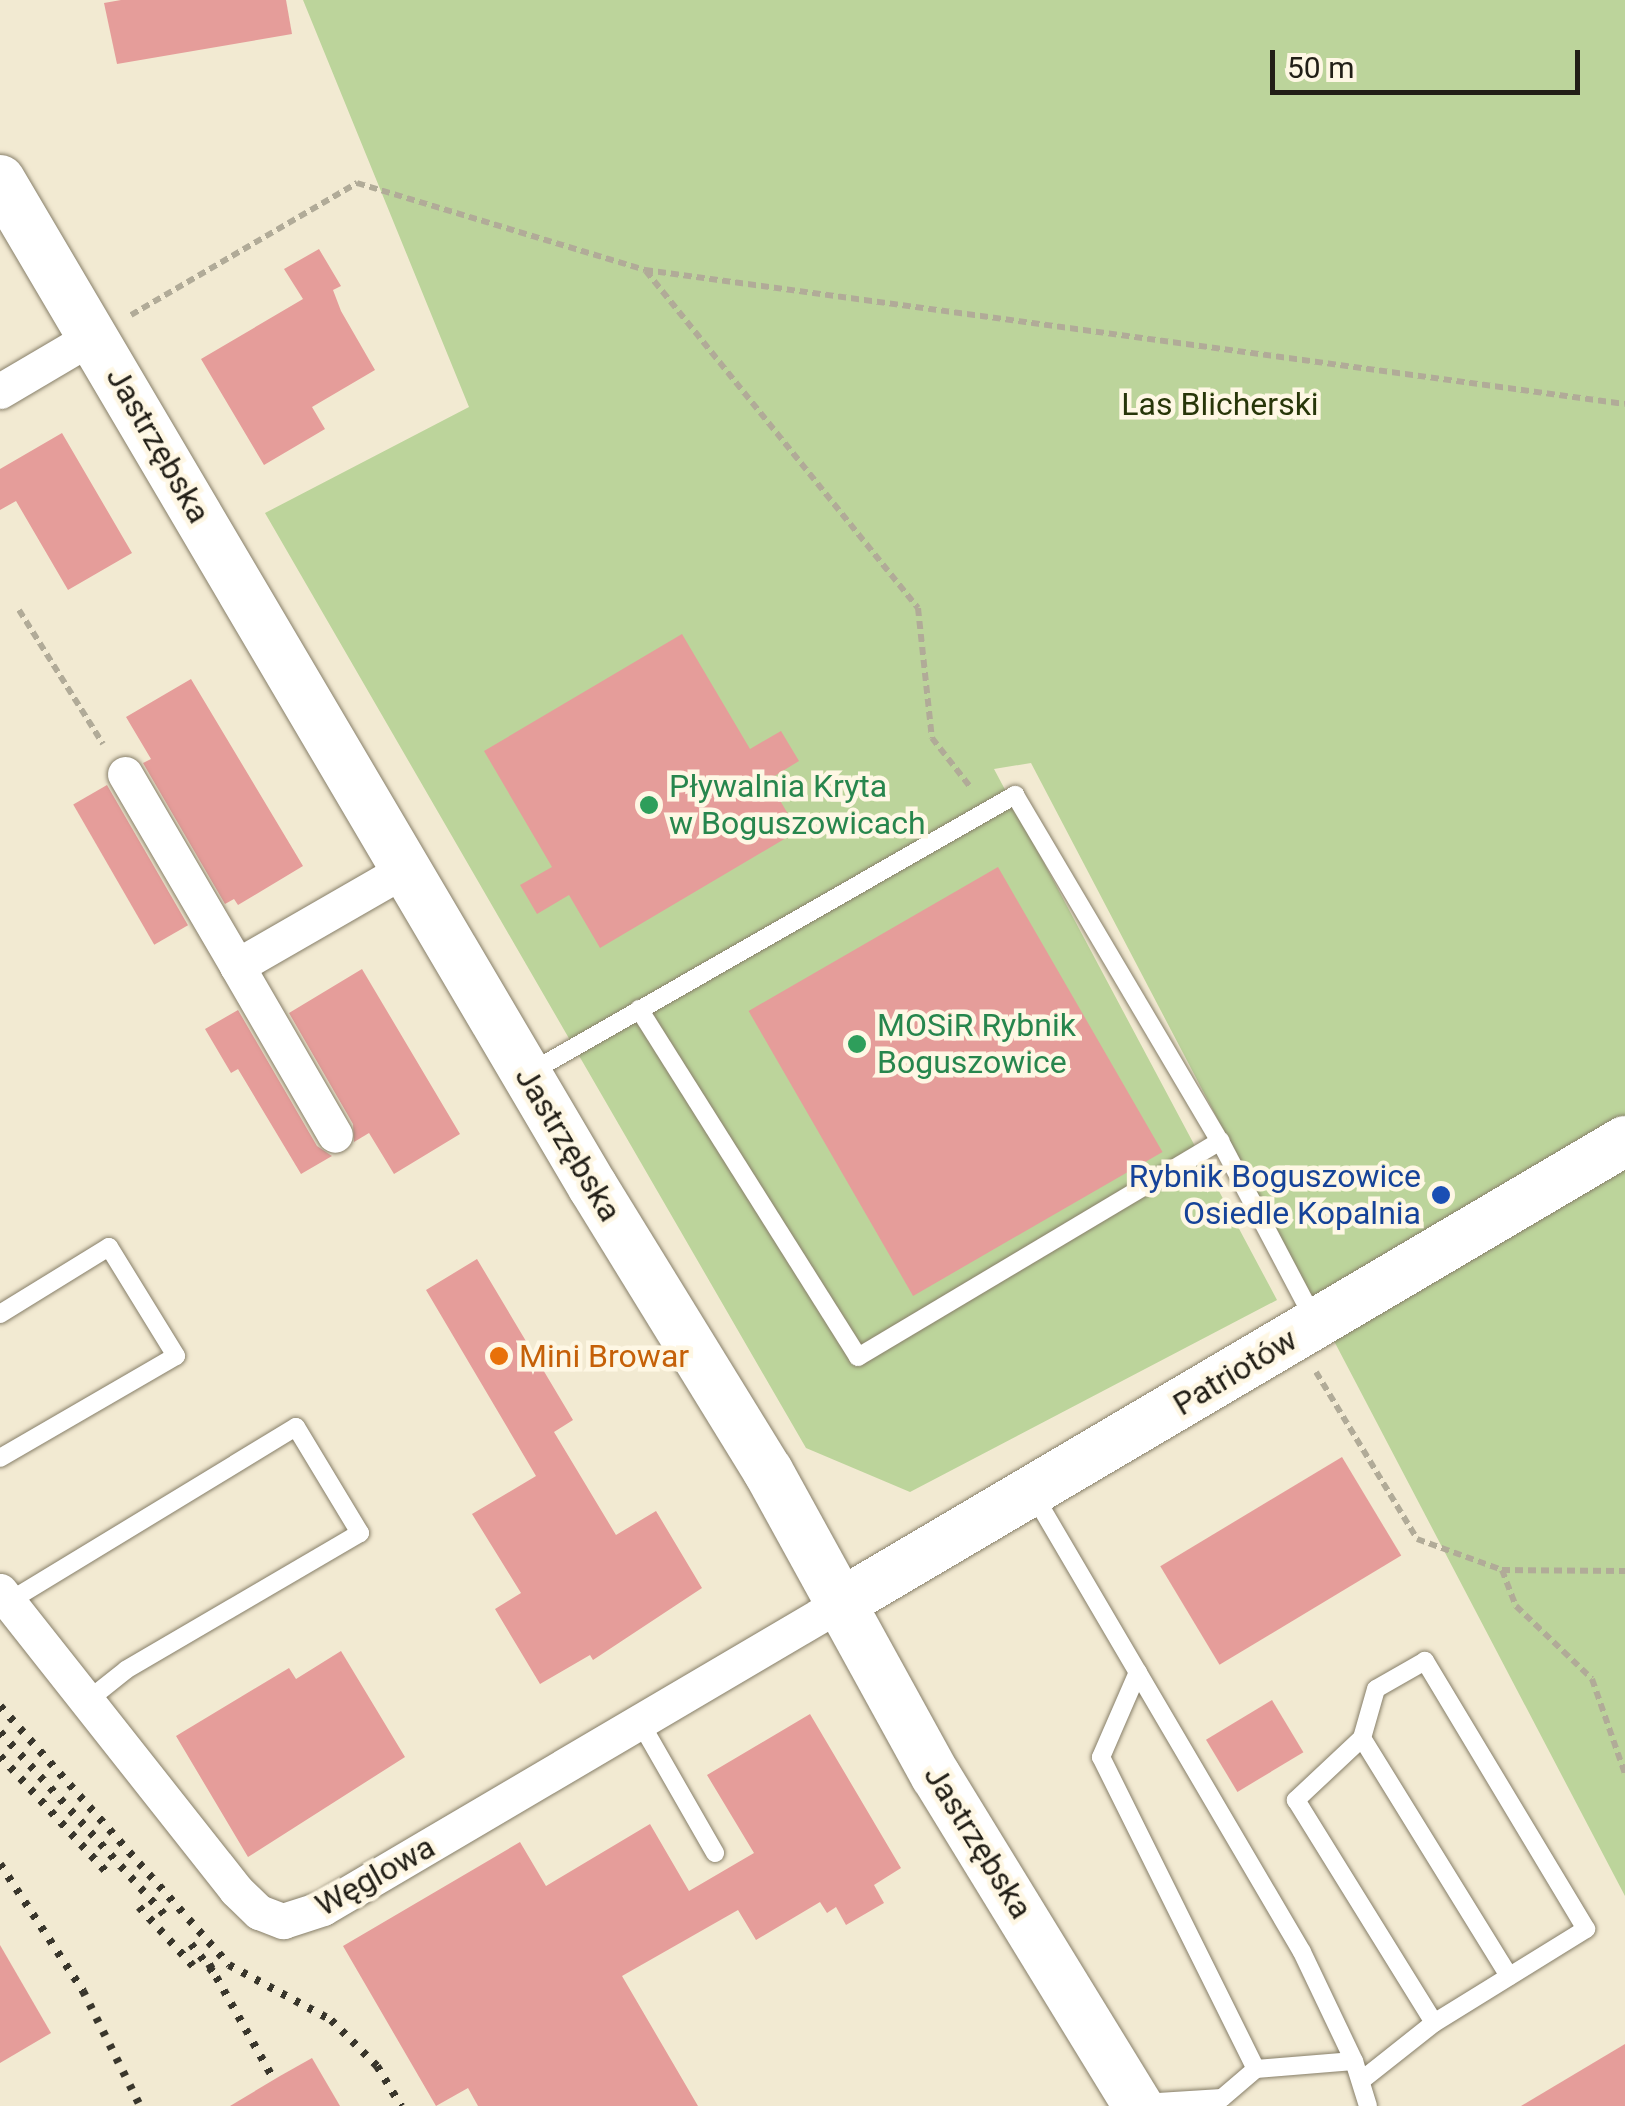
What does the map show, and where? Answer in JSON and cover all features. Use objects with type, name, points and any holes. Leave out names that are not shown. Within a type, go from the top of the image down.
[{"type":"street","name":"Jastrzębska","points":[[0,180],[95,335],[526,1075],[844,1602],[936,1776],[1137,2105]]},
{"type":"street","points":[[0,391],[95,335]]},
{"type":"street","points":[[124,774],[335,1135]]},
{"type":"street","points":[[237,966],[406,869]]},
{"type":"street","name":"Patriotów","points":[[844,1602],[1625,1141]]},
{"type":"street","name":"Węglowa","points":[[4,1597],[244,1899],[283,1920],[323,1908],[844,1602]]},
{"type":"lane","points":[[526,1075],[1015,795],[1220,1141],[1306,1330]]},
{"type":"lane","points":[[639,1009],[858,1356],[1220,1141]]},
{"type":"lane","points":[[0,1314],[110,1247],[176,1356],[0,1458]]},
{"type":"lane","points":[[4,1597],[296,1427],[360,1533],[126,1670],[87,1701]]},
{"type":"lane","points":[[1032,1492],[1302,1952],[1362,2080],[1368,2106]]},
{"type":"lane","points":[[1362,2080],[1434,2023],[1586,1929],[1425,1661],[1376,1689],[1362,1738],[1296,1800],[1434,2023]]},
{"type":"lane","points":[[1138,1672],[1101,1757],[1256,2068]]},
{"type":"lane","points":[[640,1722],[715,1853]]},
{"type":"lane","points":[[1362,1738],[1509,1976]]},
{"type":"lane","points":[[1137,2105],[1221,2102],[1256,2068],[1354,2062]]},
{"type":"path","points":[[95,335],[357,184],[645,270],[1625,404]]},
{"type":"path","points":[[645,270],[918,608],[932,738],[989,810]]},
{"type":"path","points":[[20,610],[124,774]]},
{"type":"path","points":[[1306,1330],[1416,1540],[1502,1570],[1625,1571]]},
{"type":"path","points":[[1502,1570],[1516,1606],[1592,1679],[1625,1774]]},
{"type":"green space","name":"Las Blicherski","points":[[303,0],[1625,0],[1625,1896],[1031,763],[994,769],[1277,1300],[910,1492],[806,1448],[265,513],[469,407]]},
{"type":"building","points":[[286,0],[292,34],[117,64],[104,3]]},
{"type":"building","points":[[319,249],[341,286],[333,290],[341,311],[375,370],[312,407],[325,429],[264,465],[201,359],[303,299],[284,269]]},
{"type":"building","points":[[62,433],[132,553],[68,590],[16,501],[0,510],[0,469]]},
{"type":"building","name":"Pływalnia Kryta w Boguszowicach","points":[[682,634],[750,749],[781,731],[799,761],[768,780],[798,831],[600,948],[569,895],[537,914],[520,885],[552,867],[484,751]]},
{"type":"building","points":[[191,679],[303,866],[238,905],[234,899],[225,904],[143,763],[151,759],[126,717]]},
{"type":"building","points":[[107,785],[188,925],[154,945],[73,804]]},
{"type":"building","points":[[998,867],[1162,1152],[913,1296],[749,1011]]},
{"type":"building","points":[[362,969],[460,1134],[394,1174],[369,1133],[354,1142],[353,1124],[289,1013]]},
{"type":"building","points":[[238,1010],[317,1146],[332,1156],[301,1174],[238,1069],[231,1073],[205,1029]]},
{"type":"building","points":[[477,1259],[573,1420],[554,1432],[616,1535],[656,1511],[702,1588],[593,1660],[590,1655],[540,1684],[495,1609],[521,1593],[472,1514],[536,1476],[426,1290]]},
{"type":"building","points":[[1342,1457],[1401,1556],[1220,1665],[1160,1566]]},
{"type":"building","points":[[341,1651],[405,1757],[248,1857],[176,1736],[289,1668],[296,1679]]},
{"type":"building","points":[[1272,1700],[1303,1752],[1237,1792],[1206,1740]]},
{"type":"building","points":[[810,1714],[901,1868],[874,1885],[884,1903],[846,1925],[836,1907],[827,1913],[820,1902],[756,1940],[738,1910],[622,1976],[698,2106],[478,2106],[468,2088],[436,2106],[343,1946],[520,1842],[546,1886],[650,1824],[689,1891],[754,1853],[707,1775]]},
{"type":"building","points":[[0,1945],[51,2033],[0,2063]]},
{"type":"building","points":[[1625,2044],[1625,2106],[1521,2106]]},
{"type":"building","points":[[312,2058],[340,2106],[230,2106],[280,2076]]},
{"type":"railway","points":[[0,1706],[229,1965],[331,2020],[377,2066],[401,2106]]},
{"type":"railway","points":[[0,1732],[164,1914]]},
{"type":"railway","points":[[0,1756],[108,1874]]},
{"type":"railway","points":[[0,1864],[83,1991],[140,2106]]},
{"type":"railway","points":[[139,1907],[193,1966]]},
{"type":"railway","points":[[191,1944],[216,1976]]},
{"type":"railway","points":[[209,1964],[273,2078]]},
{"type":"place","name":"Pływalnia Kryta w Boguszowicach","points":[[649,805]]},
{"type":"place","name":"MOSiR Rybnik Boguszowice","points":[[857,1044]]},
{"type":"place","name":"Rybnik Boguszowice Osiedle Kopalnia","points":[[1441,1195]]},
{"type":"place","name":"Mini Browar","points":[[499,1356]]}]
